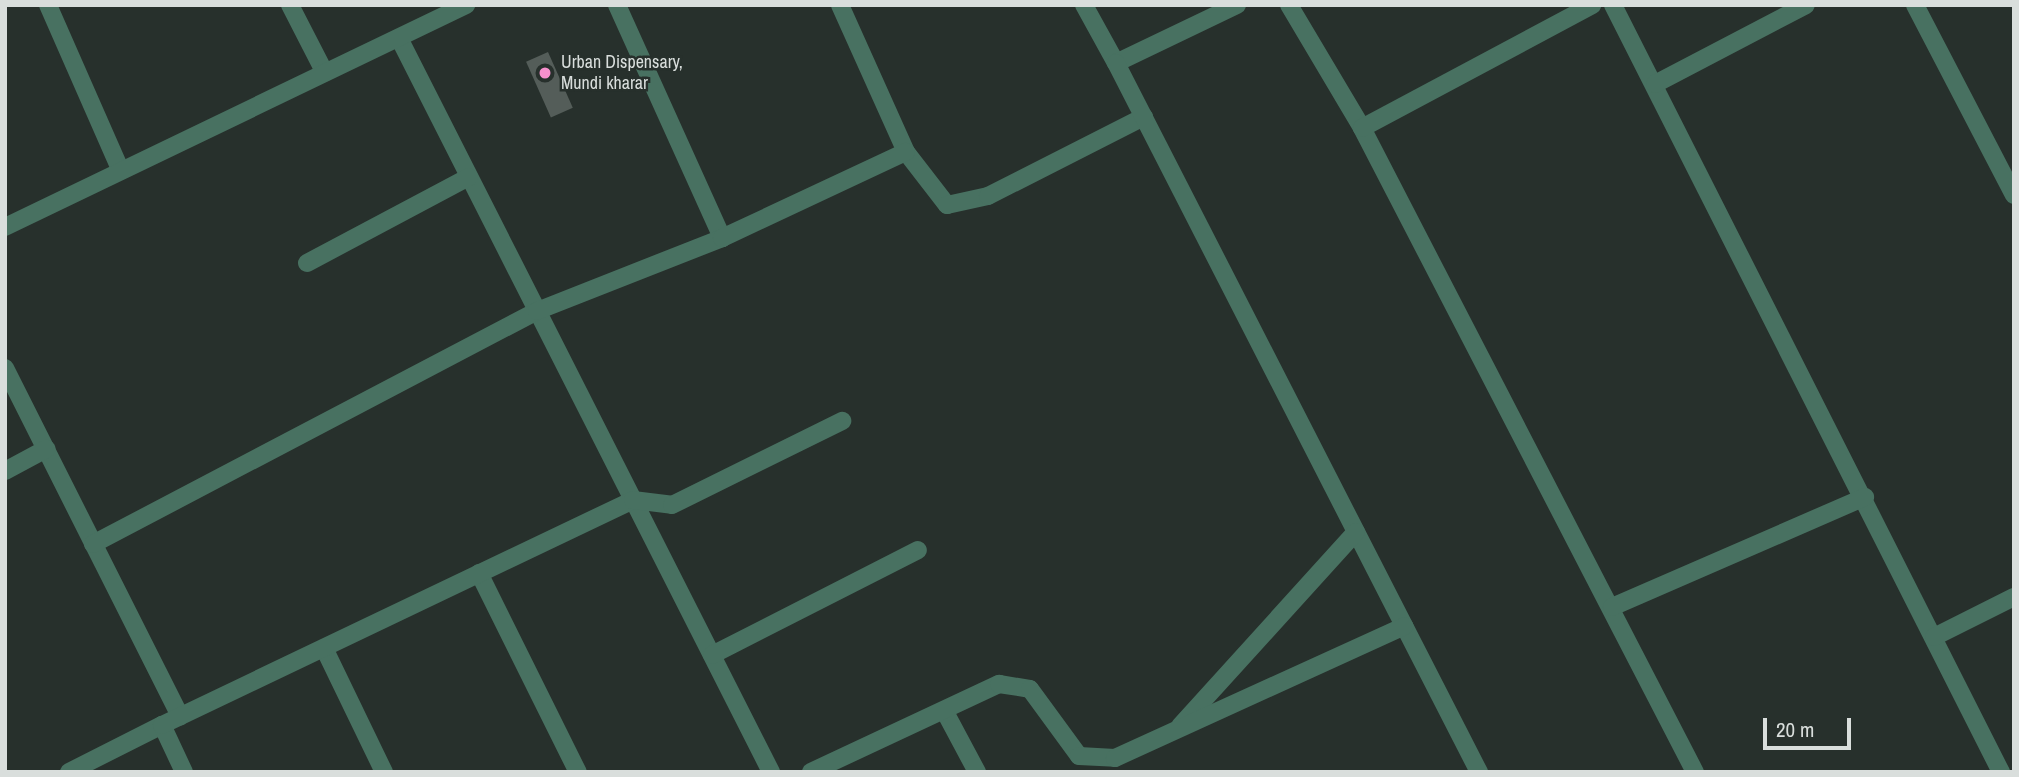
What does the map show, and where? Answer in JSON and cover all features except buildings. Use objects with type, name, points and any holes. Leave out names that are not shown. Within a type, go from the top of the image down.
[{"type":"street","points":[[48,5],[121,171]]},
{"type":"street","points":[[290,5],[325,73]]},
{"type":"street","points":[[5,227],[466,5]]},
{"type":"street","points":[[617,5],[722,238]]},
{"type":"street","points":[[840,5],[906,152],[935,195],[959,206],[1144,117]]},
{"type":"street","points":[[1084,5],[1405,626],[1475,770]]},
{"type":"street","points":[[1116,63],[1194,12],[1237,5]]},
{"type":"street","points":[[1289,5],[1362,128],[1695,772]]},
{"type":"street","points":[[1362,128],[1592,5]]},
{"type":"street","points":[[1613,5],[1865,497],[2001,772]]},
{"type":"street","points":[[1655,84],[1806,5]]},
{"type":"street","points":[[1915,5],[2014,195]]},
{"type":"street","points":[[399,38],[771,772]]},
{"type":"street","points":[[93,544],[537,311],[722,238],[906,152]]},
{"type":"street","points":[[307,263],[469,177]]},
{"type":"street","points":[[5,368],[180,716]]},
{"type":"street","points":[[69,772],[180,716],[634,500],[672,505],[842,421]]},
{"type":"street","points":[[5,471],[46,450]]},
{"type":"street","points":[[1612,607],[1865,497]]},
{"type":"street","points":[[1174,733],[1356,531]]},
{"type":"street","points":[[712,655],[918,550]]},
{"type":"street","points":[[479,573],[578,772]]},
{"type":"street","points":[[1934,636],[2014,597]]},
{"type":"street","points":[[811,772],[945,712],[999,684],[1015,684],[1030,689],[1079,756],[1094,761],[1174,733],[1405,626]]},
{"type":"street","points":[[324,648],[384,772]]},
{"type":"street","points":[[945,712],[976,772]]},
{"type":"street","points":[[162,725],[184,772]]},
{"type":"place","name":"Urban Dispensary, Mundi kharar","points":[[545,73]]}]
